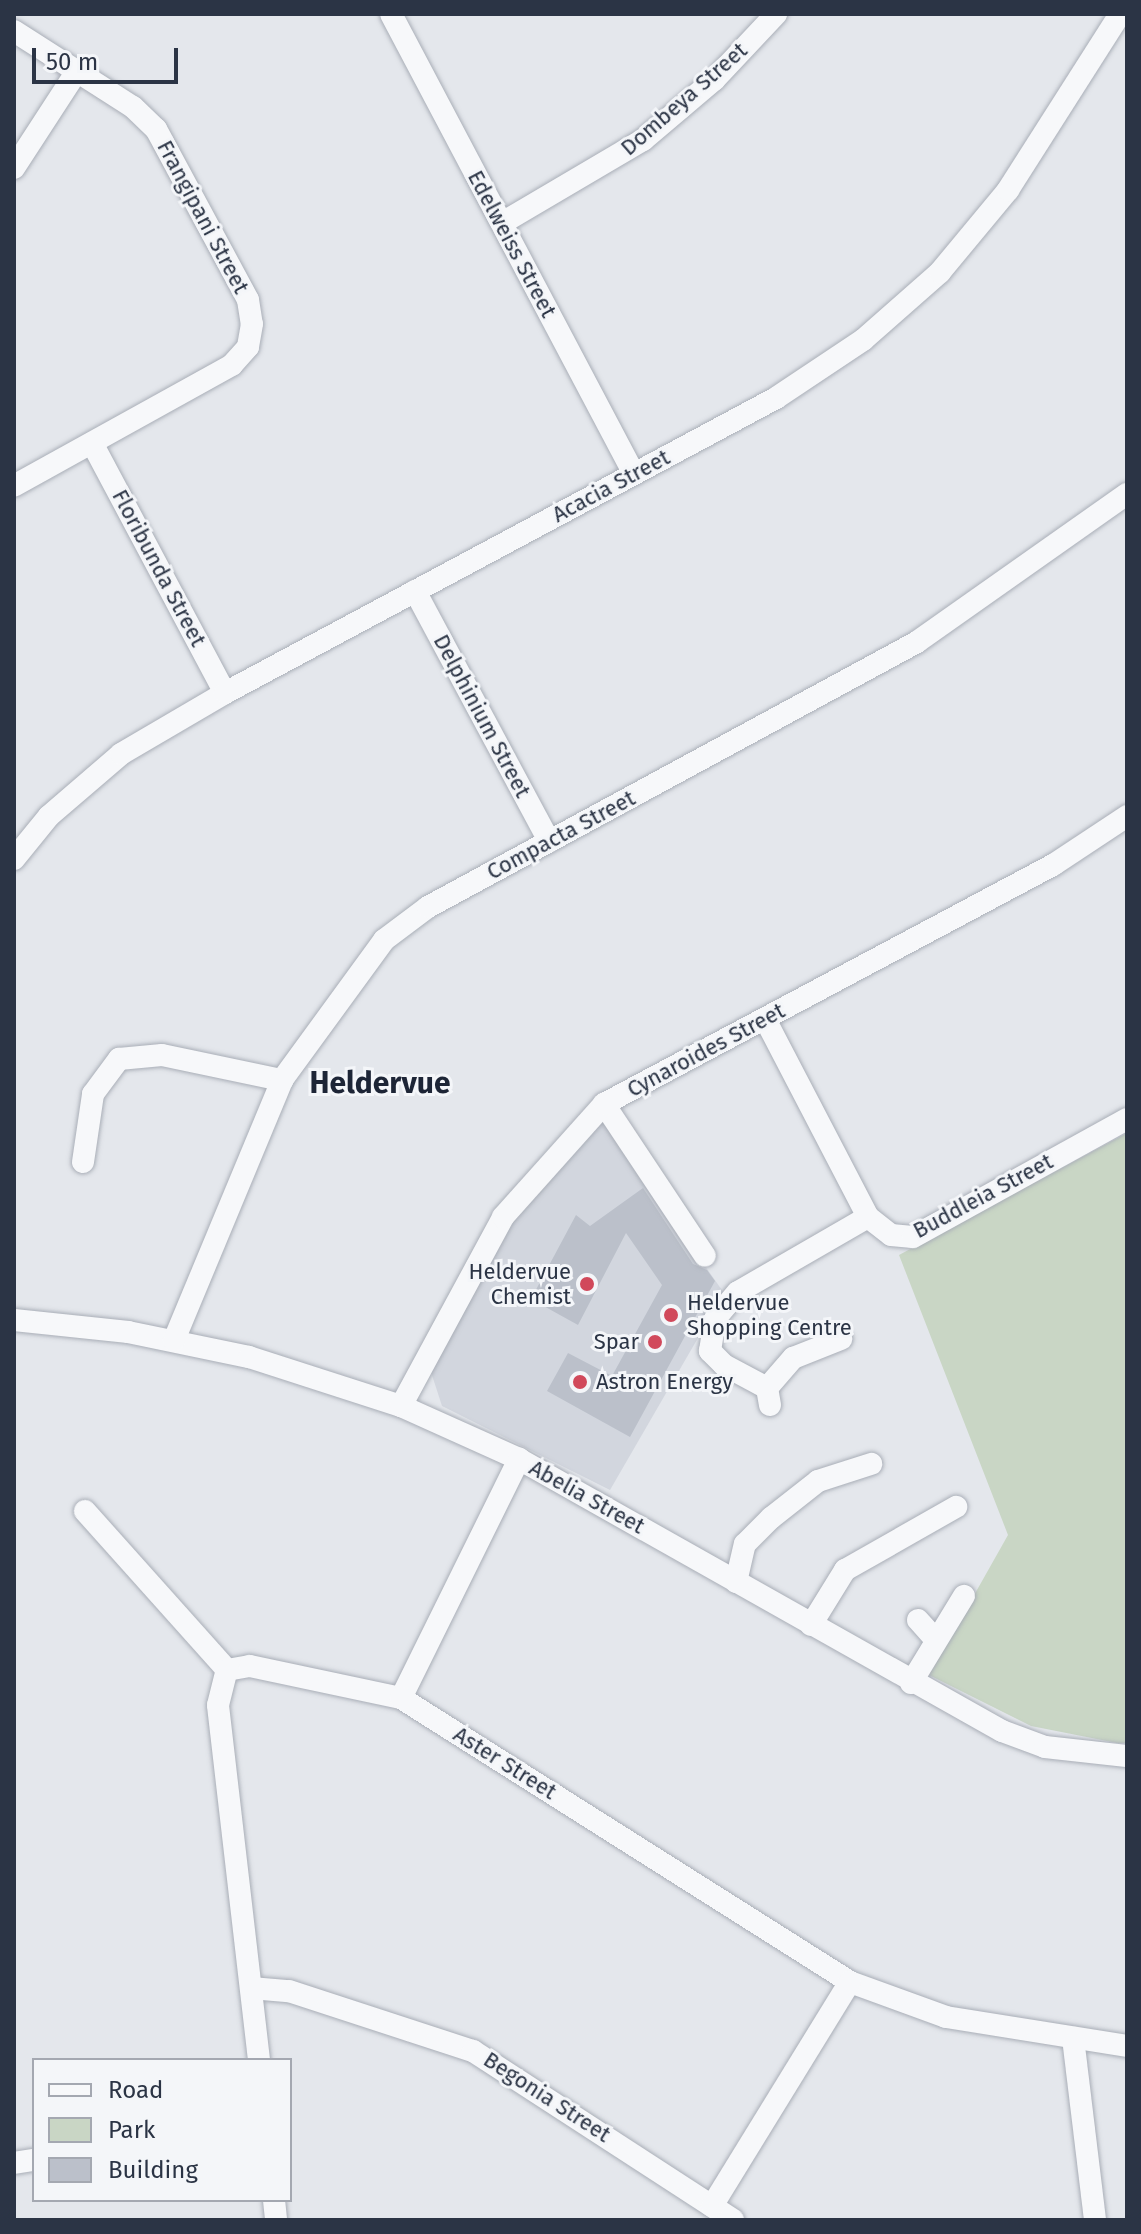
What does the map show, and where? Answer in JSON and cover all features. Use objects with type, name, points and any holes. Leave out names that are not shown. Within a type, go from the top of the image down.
[{"type":"street","name":"Edelweiss Street","points":[[391,14],[634,474]]},
{"type":"street","name":"Dombeya Street","points":[[502,223],[643,140],[714,80],[776,14]]},
{"type":"street","name":"Acacia Street","points":[[14,859],[49,816],[121,754],[225,693],[789,390],[863,340],[940,272],[1008,190],[1121,23]]},
{"type":"street","name":"Frangipani Street","points":[[14,31],[77,71],[156,129],[248,300],[252,324],[248,347],[232,365],[14,486]]},
{"type":"street","points":[[14,168],[77,71]]},
{"type":"street","name":"Floribunda Street","points":[[92,443],[225,693]]},
{"type":"street","name":"Compacta Street","points":[[174,1340],[282,1080],[384,940],[428,907],[917,642],[1127,494]]},
{"type":"street","name":"Delphinium Street","points":[[415,591],[549,841]]},
{"type":"street","name":"Cynaroides Street","points":[[401,1406],[503,1217],[604,1104],[1053,865],[1127,816]]},
{"type":"street","points":[[765,1019],[868,1217],[748,1285],[715,1319],[709,1343],[715,1357],[768,1397],[800,1353],[841,1339]]},
{"type":"street","points":[[83,1162],[93,1094],[119,1059],[162,1055],[282,1080]]},
{"type":"street","points":[[604,1104],[705,1256]]},
{"type":"street","name":"Buddleia Street","points":[[868,1217],[891,1235],[913,1237],[1127,1119]]},
{"type":"street","name":"Abelia Street","points":[[14,1320],[174,1340],[264,1361],[401,1406],[519,1459],[911,1683],[1002,1731],[1045,1747],[1127,1756]]},
{"type":"street","points":[[401,1698],[519,1459]]},
{"type":"street","points":[[736,1582],[745,1544],[771,1518],[818,1481],[871,1464]]},
{"type":"street","points":[[811,1625],[845,1570],[956,1507]]},
{"type":"street","points":[[85,1511],[227,1670],[218,1705],[259,2058]]},
{"type":"street","points":[[911,1683],[964,1596]]},
{"type":"street","points":[[918,1620],[936,1640]]},
{"type":"street","name":"Aster Street","points":[[227,1670],[264,1667],[401,1698],[850,1982],[946,2017],[1127,2046]]},
{"type":"street","points":[[712,2206],[850,1982]]},
{"type":"street","name":"Begonia Street","points":[[251,1988],[289,1991],[483,2055],[733,2220]]},
{"type":"street","points":[[1073,2038],[1095,2220]]},
{"type":"shaded area","points":[[603,1121],[724,1293],[610,1490],[442,1406],[431,1372],[520,1210]]},
{"type":"green space","points":[[1127,1133],[1127,1743],[1117,1743],[1031,1726],[929,1675],[1008,1535],[899,1255]]},
{"type":"building","points":[[643,1188],[693,1264],[707,1270],[715,1281],[630,1437],[547,1391],[568,1353],[612,1376],[662,1285],[626,1233],[578,1325],[531,1299],[576,1215],[590,1226]]},
{"type":"place","name":"Heldervue Chemist","points":[[587,1284]]},
{"type":"place","name":"Heldervue Shopping Centre","points":[[671,1315]]},
{"type":"place","name":"Spar","points":[[655,1342]]},
{"type":"place","name":"Astron Energy","points":[[580,1382]]},
{"type":"district","name":"Heldervue","points":[[380,1083]]}]
